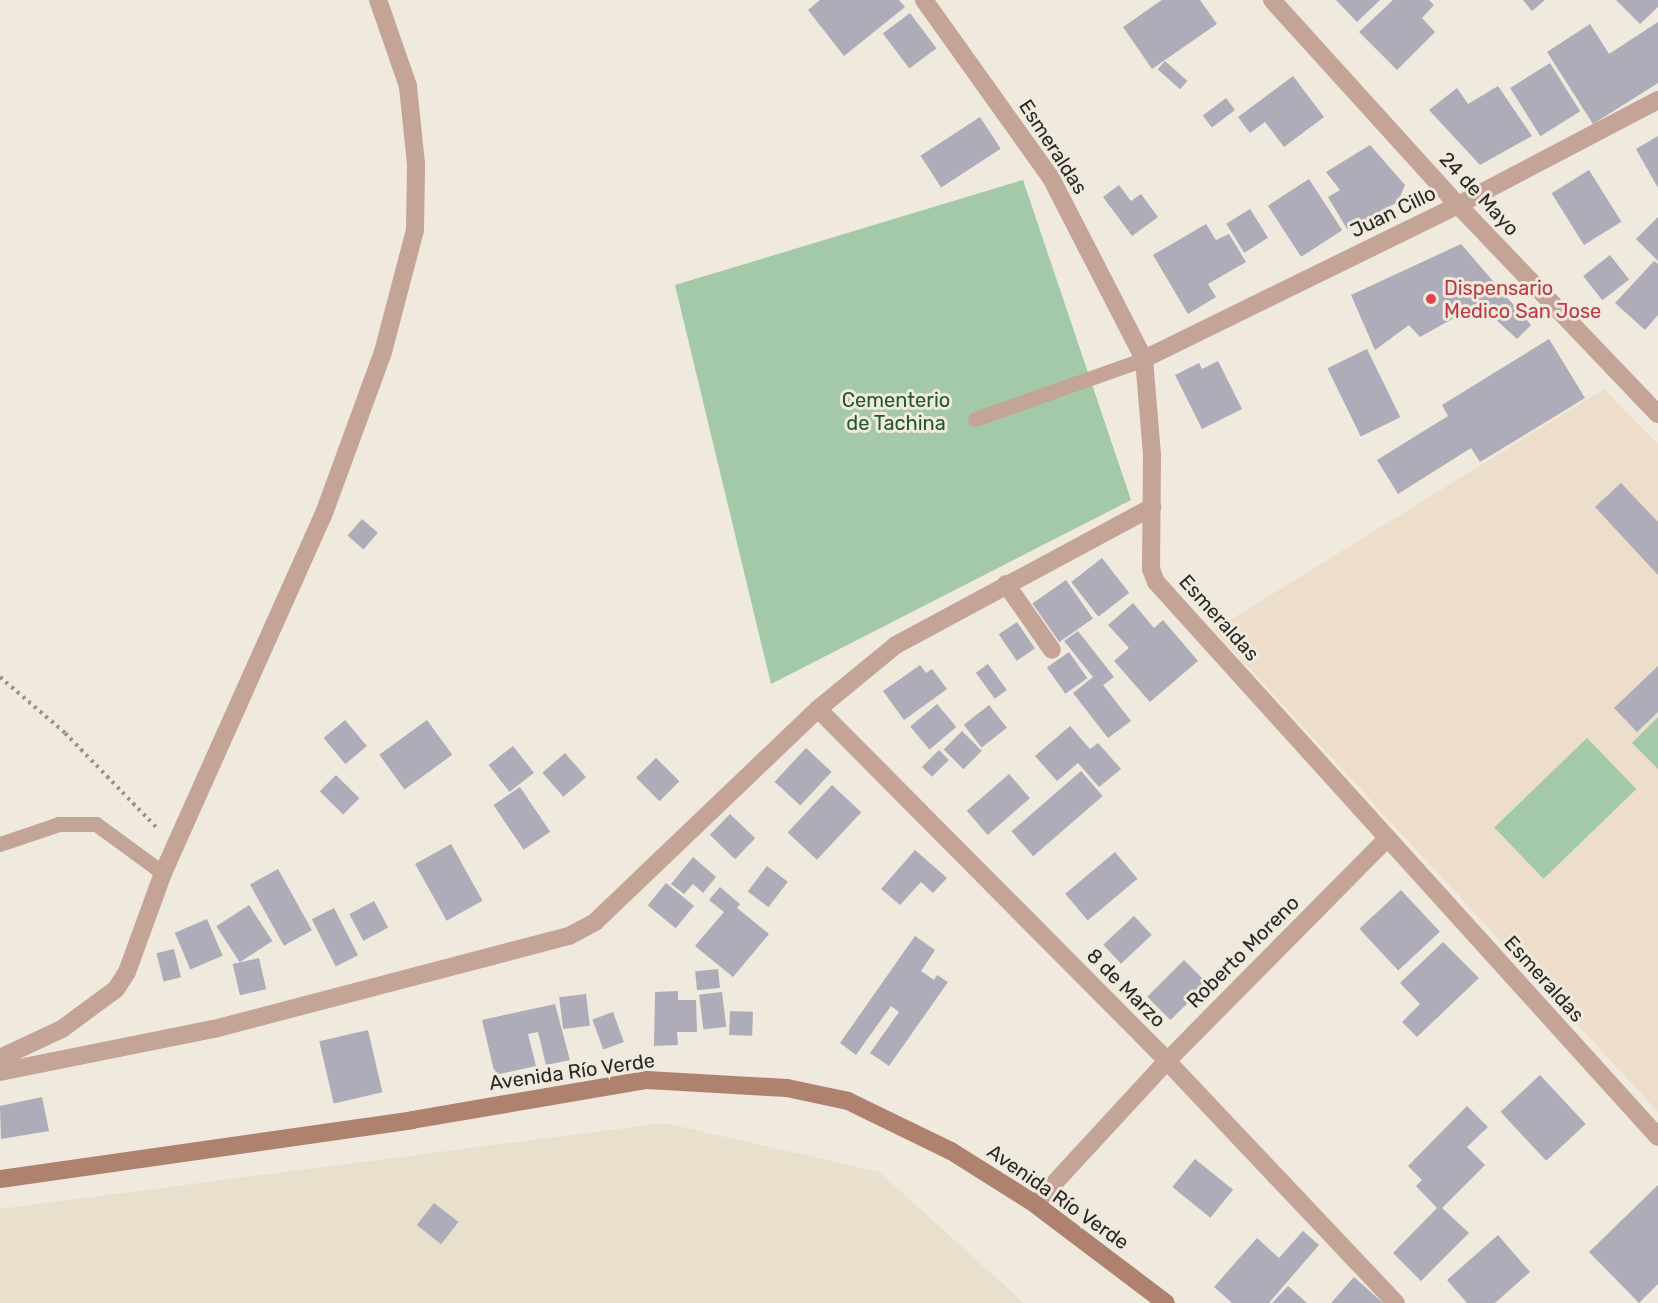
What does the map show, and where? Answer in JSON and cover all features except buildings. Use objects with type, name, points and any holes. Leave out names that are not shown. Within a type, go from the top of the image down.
[{"type":"main road","name":"Avenida Río Verde","points":[[0,1179],[412,1120],[647,1080],[787,1088],[848,1101],[951,1151],[1035,1204],[1166,1303]]},
{"type":"street","points":[[0,1058],[62,1029],[116,989],[137,949],[163,873],[323,516],[383,352],[415,230],[416,164],[408,86],[378,0]]},
{"type":"street","name":"Esmeraldas","points":[[924,0],[1050,178],[1144,359],[1152,455],[1151,569],[1156,582],[1658,1137]]},
{"type":"street","name":"24 de Mayo","points":[[1272,0],[1458,205],[1658,414]]},
{"type":"street","name":"Juan Cillo","points":[[1144,359],[1458,205],[1658,100]]},
{"type":"street","points":[[0,1072],[214,1029],[569,936],[595,922],[818,709],[896,645],[1152,507]]},
{"type":"street","points":[[1006,584],[1052,650]]},
{"type":"street","name":"8 de Marzo","points":[[818,709],[1167,1061],[1396,1303]]},
{"type":"street","name":"Roberto Moreno","points":[[1035,1204],[1167,1061],[1387,839]]},
{"type":"lane","points":[[975,418],[1144,359]]},
{"type":"lane","points":[[0,844],[59,824],[96,824],[163,873]]},
{"type":"path","points":[[0,677],[65,733],[176,847]]},
{"type":"shaded area","points":[[1604,389],[1658,444],[1658,1112],[1214,630]]},
{"type":"shaded area","points":[[664,1123],[879,1172],[1024,1303],[0,1303],[0,1209]]},
{"type":"green space","name":"Cementerio de Tachina","points":[[1023,180],[1131,500],[771,684],[675,285]]},
{"type":"green space","points":[[1658,717],[1658,769],[1632,743]]},
{"type":"green space","points":[[1587,738],[1636,789],[1544,879],[1494,828]]},
{"type":"place","name":"Dispensario Medico San Jose","points":[[1431,299]]}]
